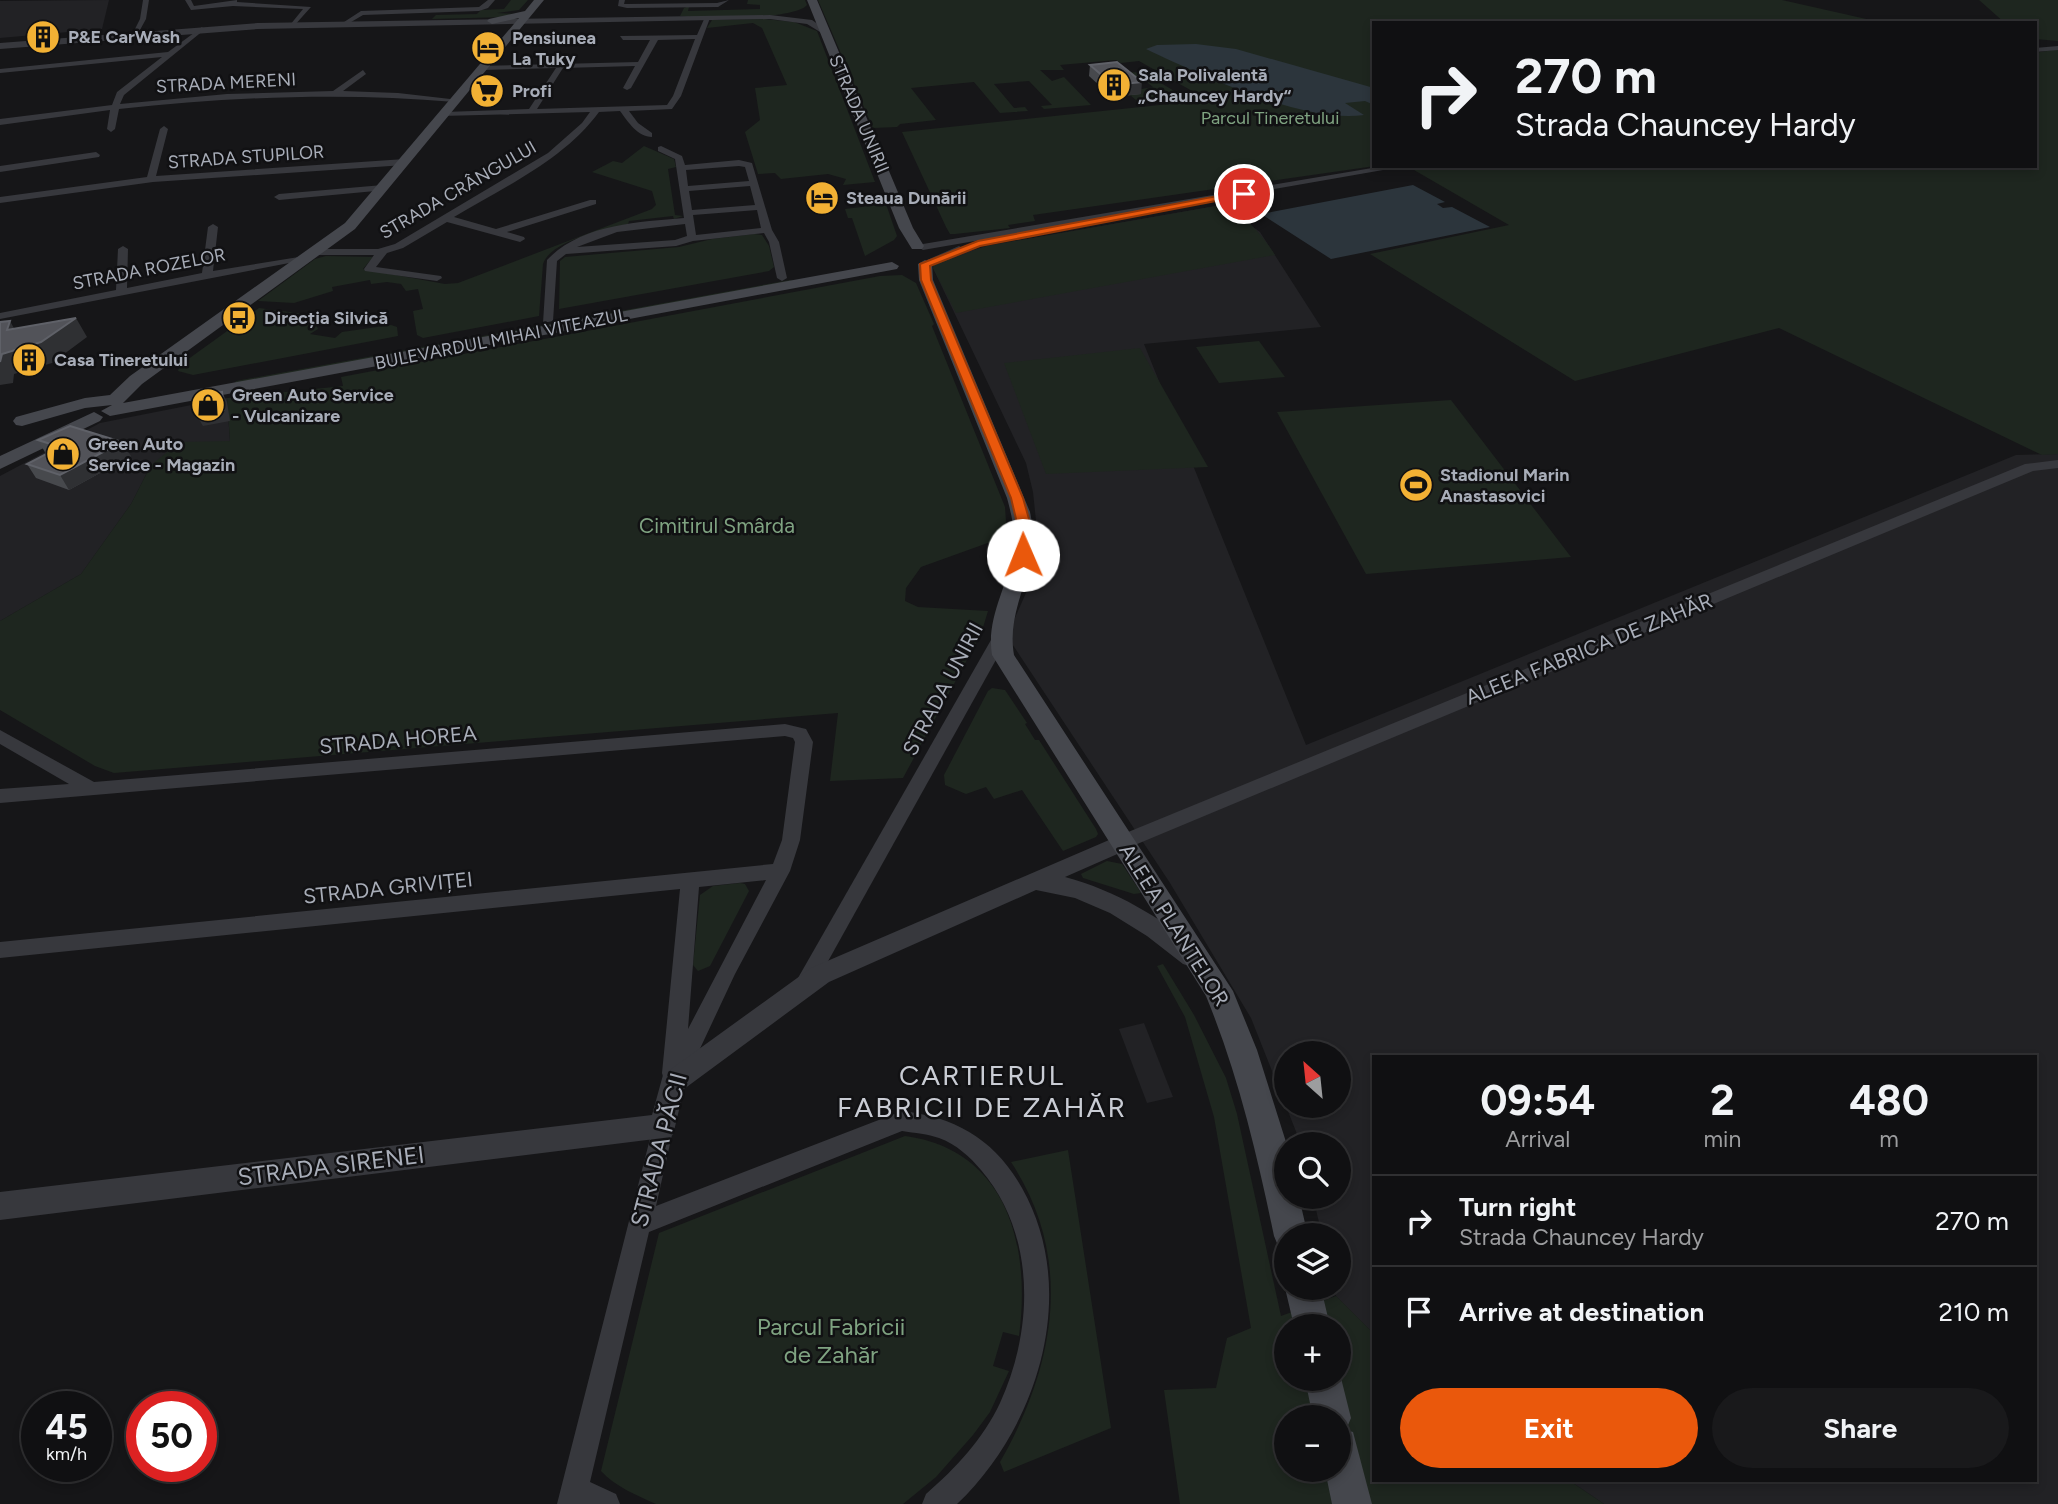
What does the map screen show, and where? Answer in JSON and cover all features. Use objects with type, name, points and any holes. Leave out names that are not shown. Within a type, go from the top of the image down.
[{"type":"main road","points":[[0,463],[50,437],[96,408],[311,256],[356,221],[539,0]]},
{"type":"main road","name":"STRADA UNIRII","points":[[813,3],[906,228],[908,260],[1013,488],[1023,519],[1023,555],[999,640]]},
{"type":"main road","points":[[492,21],[526,17]]},
{"type":"main road","name":"BULEVARDUL MIHAI VITEAZUL","points":[[96,408],[177,390],[782,278],[859,264],[908,260]]},
{"type":"main road","name":"BULEVARDUL MIHAI VITEAZUL","points":[[0,425],[908,260]]},
{"type":"main road","points":[[143,375],[150,381],[177,390]]},
{"type":"main road","name":"ALEEA PLANTELOR","points":[[999,640],[1006,662],[1205,968],[1229,1015],[1267,1125],[1289,1223]]},
{"type":"main road","points":[[1347,1482],[1352,1504]]},
{"type":"street","points":[[135,37],[143,19],[146,0]]},
{"type":"street","points":[[188,0],[191,8],[234,2],[308,7],[293,25]]},
{"type":"street","points":[[344,24],[362,13],[479,9],[486,7],[492,0]]},
{"type":"street","points":[[622,0],[621,5],[640,6],[696,3],[721,5],[726,0]]},
{"type":"street","points":[[770,17],[801,12],[813,3]]},
{"type":"street","points":[[673,18],[679,5]]},
{"type":"street","points":[[633,19],[640,6]]},
{"type":"street","points":[[526,17],[770,17],[809,22],[825,32]]},
{"type":"street","points":[[444,114],[663,108],[673,104],[707,18]]},
{"type":"street","points":[[0,46],[135,37],[202,29],[492,21]]},
{"type":"street","points":[[111,129],[114,107],[120,94],[202,29]]},
{"type":"street","points":[[623,38],[698,37]]},
{"type":"street","points":[[627,88],[655,38]]},
{"type":"street","points":[[2037,50],[2058,48]]},
{"type":"street","points":[[0,71],[170,54]]},
{"type":"street","points":[[482,68],[640,64]]},
{"type":"street","points":[[531,112],[561,66]]},
{"type":"street","points":[[334,93],[363,72]]},
{"type":"street","name":"STRADA MERENI","points":[[0,122],[213,97],[397,93],[455,100]]},
{"type":"street","points":[[623,109],[635,125],[649,135]]},
{"type":"street","name":"STRADA CRÂNGULUI","points":[[311,256],[383,251],[399,246],[551,155],[585,125],[596,110]]},
{"type":"street","points":[[151,180],[164,129]]},
{"type":"street","points":[[661,149],[678,157],[692,238]]},
{"type":"street","points":[[0,169],[96,155]]},
{"type":"street","name":"STRADA STUPILOR","points":[[0,200],[89,185],[265,169],[405,162]]},
{"type":"street","points":[[680,168],[746,163],[749,165],[767,230],[774,242],[782,278]]},
{"type":"street","points":[[908,260],[1192,202],[1390,168]]},
{"type":"street","points":[[684,189],[754,183]]},
{"type":"street","points":[[279,197],[383,188]]},
{"type":"street","points":[[497,232],[593,202]]},
{"type":"street","points":[[547,321],[552,260],[563,251],[593,237],[624,228],[761,207]]},
{"type":"street","points":[[445,218],[520,239]]},
{"type":"street","points":[[207,275],[213,227]]},
{"type":"street","points":[[563,251],[676,243],[692,238],[767,230]]},
{"type":"street","points":[[121,292],[123,249]]},
{"type":"street","points":[[383,251],[370,269],[437,278]]},
{"type":"street","name":"STRADA ROZELOR","points":[[0,316],[311,256]]},
{"type":"street","name":"ALEEA FABRICA DE ZAHĂR","points":[[1123,842],[2030,467],[2058,464]]},
{"type":"street","name":"STRADA UNIRII","points":[[805,984],[999,640]]},
{"type":"street","name":"STRADA HOREA","points":[[0,796],[785,730],[800,733]]},
{"type":"street","name":"STRADA PĂCII","points":[[573,1497],[673,1083],[726,971],[780,871],[791,840],[804,742],[800,733]]},
{"type":"street","points":[[0,736],[92,789]]},
{"type":"street","points":[[673,1083],[805,984],[1123,842]]},
{"type":"street","name":"STRADA GRIVIȚEI","points":[[0,950],[780,871]]},
{"type":"street","points":[[673,1083],[691,880]]},
{"type":"street","points":[[1032,881],[1062,884],[1109,900],[1152,924],[1205,968]]},
{"type":"street","points":[[640,1224],[902,1121],[928,1124],[949,1131],[992,1163],[1010,1186],[1028,1229],[1035,1265],[1037,1300],[1034,1336],[1015,1400],[1000,1430],[981,1459],[936,1504]]},
{"type":"street","name":"STRADA SIRENEI","points":[[0,1206],[663,1126]]},
{"type":"street","points":[[573,1497],[606,1504]]},
{"type":"shaded area","points":[[109,0],[102,29],[0,38],[0,1]]},
{"type":"shaded area","points":[[1196,44],[1236,49],[1372,87],[1372,104],[1365,101],[1345,103],[1364,115],[1340,116],[1284,105],[1224,84],[1146,49],[1157,45]]},
{"type":"shaded area","points":[[1413,185],[1445,202],[1437,204],[1443,208],[1452,207],[1490,227],[1331,259],[1261,214]]},
{"type":"shaded area","points":[[1216,206],[1225,207],[1260,232],[1321,327],[1144,344],[1306,745],[2016,455],[2058,454],[2058,1504],[1604,1504],[1571,1482],[2037,1482],[2037,1055],[1372,1055],[1372,1332],[1340,1300],[1351,1300],[1351,1223],[1319,1223],[1316,1209],[1351,1209],[1351,1132],[1296,1132],[1291,1118],[1351,1118],[1351,1041],[1274,1041],[1274,1076],[1251,1018],[1170,883],[1007,636],[1033,577],[1038,540],[1033,492],[1026,463],[933,268],[934,265],[987,246]]},
{"type":"shaded area","points":[[227,398],[230,441],[151,465],[131,504],[81,574],[0,621],[0,476],[100,423]]},
{"type":"shaded area","points":[[1144,1023],[1173,1097],[1147,1103],[1119,1029]]},
{"type":"green space","points":[[511,0],[528,0],[519,10],[497,13],[516,14],[507,17],[432,19],[436,15],[477,14],[481,10],[504,9]]},
{"type":"green space","points":[[748,0],[805,0],[807,5],[799,10],[767,16],[680,16],[684,8],[689,6],[727,6],[689,7],[688,11],[760,9],[760,5],[747,4]]},
{"type":"green space","name":"Parcul Tineretului","points":[[818,0],[1782,0],[1875,21],[1372,21],[1372,166],[1033,215],[1035,221],[1008,225],[1010,228],[950,234],[902,132],[1208,100],[1139,61],[1121,63],[1116,60],[1060,65],[1064,70],[1040,70],[1052,81],[1064,77],[1091,105],[1044,109],[1041,106],[1052,105],[1029,81],[994,84],[1014,108],[1025,107],[1028,111],[1000,113],[974,82],[911,88],[936,120],[873,128]]},
{"type":"green space","points":[[1979,0],[2058,0],[2058,41],[2037,39],[2037,21],[2003,21]]},
{"type":"green space","points":[[764,19],[794,22],[817,31],[875,182],[843,185],[846,179],[828,174],[781,179],[775,173],[758,174],[745,132],[760,120],[755,88],[787,85],[762,28],[753,23],[707,28],[712,20]]},
{"type":"green space","points":[[2058,49],[2058,454],[2042,455],[1779,328],[1575,381],[1370,254],[1509,225],[1414,170],[1424,168],[2037,168],[2037,53]]},
{"type":"green space","points":[[1142,72],[1181,95],[1136,100],[1130,95],[1136,90],[1153,87],[1139,76],[1121,77],[1116,73]]},
{"type":"green space","points":[[644,146],[674,159],[676,167],[668,169],[675,215],[683,216],[674,219],[673,216],[629,221],[628,224],[580,237],[556,248],[543,264],[539,316],[423,338],[417,335],[413,311],[423,309],[418,289],[406,291],[401,284],[371,284],[370,280],[332,287],[333,291],[294,303],[258,301],[315,259],[326,256],[373,257],[363,269],[445,284],[458,283],[652,209],[656,205],[652,191],[592,172],[613,161],[622,163]]},
{"type":"green space","points":[[886,204],[897,236],[865,256],[852,218],[848,218],[845,209]]},
{"type":"green space","points":[[1216,206],[1243,218],[1275,255],[956,313],[933,268],[934,265],[987,246]]},
{"type":"green space","points":[[762,235],[769,246],[774,267],[769,271],[559,309],[560,261],[565,257],[679,247],[712,239]]},
{"type":"green space","name":"Cimitirul Smârda","points":[[902,275],[916,283],[934,324],[932,326],[1005,507],[1007,536],[921,567],[906,588],[905,601],[918,607],[988,611],[981,634],[903,778],[830,781],[838,713],[114,773],[95,766],[0,710],[0,621],[81,574],[131,504],[151,465],[180,442],[230,441],[227,398],[343,386],[341,377],[880,276]]},
{"type":"green space","points":[[793,281],[234,384],[236,381]]},
{"type":"green space","points":[[259,308],[312,315],[318,329],[310,334],[335,338],[342,332],[391,325],[397,327],[398,336],[193,375],[178,371],[180,365]]},
{"type":"green space","points":[[1259,341],[1285,377],[1219,383],[1196,347]]},
{"type":"green space","points":[[1140,348],[1208,467],[1046,474],[1004,363]]},
{"type":"green space","name":"Stadionul Marin Anastasovici","points":[[1451,400],[1571,557],[1366,574],[1277,412]]},
{"type":"green space","points":[[992,688],[1005,690],[1035,740],[1039,740],[1096,829],[1096,837],[1063,851],[1022,790],[994,799],[986,787],[966,794],[945,785],[944,775]]},
{"type":"green space","points":[[1107,861],[1122,864],[1141,893],[1134,894],[1083,878],[1081,874]]},
{"type":"green space","points":[[745,884],[749,891],[710,966],[698,971],[693,965],[700,895],[713,886]]},
{"type":"green space","points":[[1163,964],[1194,1015],[1226,1078],[1237,1114],[1274,1284],[1274,1300],[1278,1300],[1281,1314],[1274,1314],[1274,1391],[1351,1391],[1351,1314],[1286,1314],[1325,1300],[1340,1300],[1372,1332],[1372,1482],[1571,1482],[1604,1504],[1180,1504],[1164,1390],[1216,1388],[1227,1338],[1251,1328],[1214,1117],[1185,1017],[1157,966]]},
{"type":"green space","name":"Parcul Fabricii de Zahăr","points":[[905,1136],[940,1145],[968,1161],[989,1182],[1005,1208],[1015,1237],[1021,1269],[1019,1336],[1003,1332],[993,1366],[1009,1371],[990,1412],[973,1435],[936,1477],[903,1504],[656,1504],[607,1477],[601,1471],[659,1233]]},
{"type":"green space","points":[[1068,1150],[1111,1428],[1004,1472],[1000,1462],[1019,1426],[1034,1388],[1045,1350],[1050,1312],[1050,1274],[1044,1236],[1031,1199],[1011,1162]]},
{"type":"building","points":[[1117,62],[1142,82],[1113,85],[1090,65]]},
{"type":"building","points":[[76,318],[41,342],[2,354],[0,362],[0,322],[10,321],[7,330]]},
{"type":"building","points":[[222,392],[224,410],[197,416],[195,397]]},
{"type":"building","points":[[70,426],[122,442],[60,475],[27,464],[60,447],[38,440]]},
{"type":"place","name":"P&E CarWash","points":[[43,37]]},
{"type":"place","name":"Pensiunea La Tuky","points":[[488,48]]},
{"type":"place","name":"Sala Polivalentă „Chauncey Hardy“","points":[[1114,85]]},
{"type":"place","name":"Profi","points":[[487,91]]},
{"type":"place","name":"Steaua Dunării","points":[[822,198]]},
{"type":"place","name":"Direcția Silvică","points":[[239,318]]},
{"type":"place","name":"Casa Tineretului","points":[[29,360]]},
{"type":"place","name":"Green Auto Service - Vulcanizare","points":[[208,405]]},
{"type":"place","name":"Green Auto Service - Magazin","points":[[63,454]]},
{"type":"place","name":"Stadionul Marin Anastasovici","points":[[1416,485]]},
{"type":"district","name":"CARTIERUL FABRICII DE ZAHĂR","points":[[982,1091]]},
{"type":"route","points":[[1023,555],[1023,519],[1017,498],[926,280],[925,264],[978,244],[1244,194]]}]
